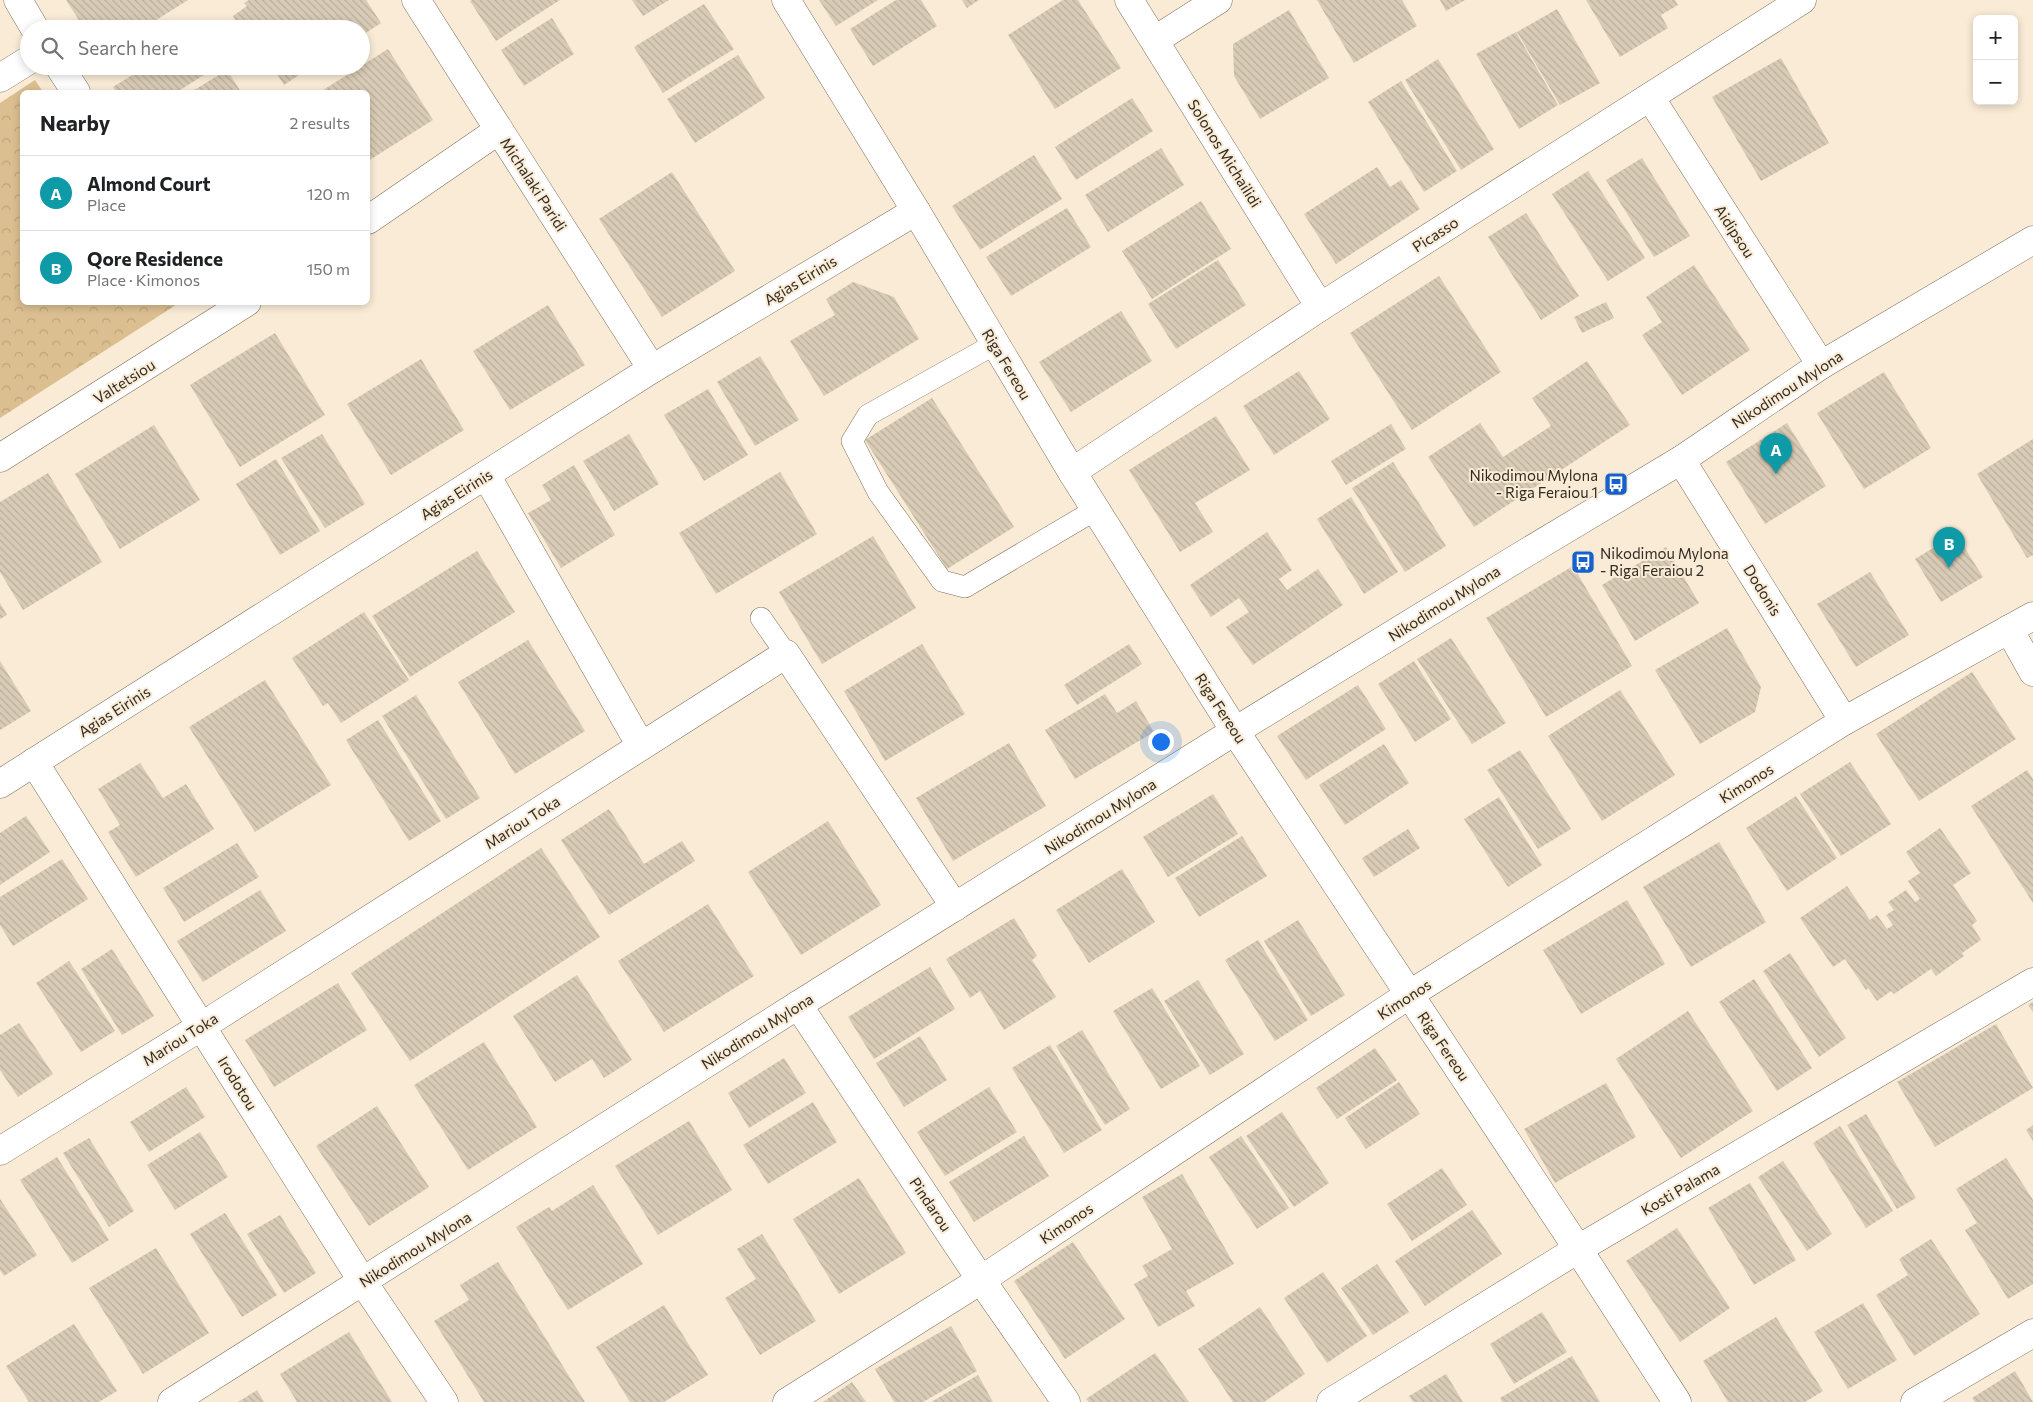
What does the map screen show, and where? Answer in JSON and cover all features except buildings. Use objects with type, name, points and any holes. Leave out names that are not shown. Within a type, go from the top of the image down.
[{"type":"street","points":[[18,0],[30,20]]},
{"type":"street","name":"Michalaki Paridi","points":[[416,0],[652,369]]},
{"type":"street","name":"Riga Fereou","points":[[786,0],[916,211],[1095,510],[1236,731],[1677,1402]]},
{"type":"street","name":"Solonos Michailidi","points":[[1129,0],[1320,307]]},
{"type":"street","points":[[1154,40],[1218,0]]},
{"type":"street","name":"Picasso","points":[[1072,472],[1320,307],[1802,0]]},
{"type":"street","points":[[0,78],[20,66]]},
{"type":"street","points":[[65,75],[75,90]]},
{"type":"street","name":"Aidipsou","points":[[1650,97],[1820,365]]},
{"type":"street","points":[[370,219],[499,130]]},
{"type":"street","name":"Agias Eirinis","points":[[0,784],[652,369],[916,211]]},
{"type":"street","name":"Nikodimou Mylona","points":[[172,1402],[798,1005],[1236,731],[1519,556],[1682,460],[1820,365],[2033,240]]},
{"type":"street","name":"Valtetsiou","points":[[0,458],[217,311],[237,305]]},
{"type":"street","name":"Dodonis","points":[[1682,460],[1844,721]]},
{"type":"street","points":[[486,475],[641,746]]},
{"type":"street","name":"Kimonos","points":[[787,1402],[981,1280],[1410,994],[1844,721],[2033,616]]},
{"type":"street","points":[[2009,629],[2033,672]]},
{"type":"street","points":[[786,654],[955,907]]},
{"type":"street","name":"Mariou Toka","points":[[0,1151],[202,1026],[786,654]]},
{"type":"street","name":"Irodotou","points":[[34,762],[363,1282],[444,1402]]},
{"type":"street","name":"Kosti Palama","points":[[1331,1402],[1578,1249],[2033,982]]},
{"type":"street","name":"Pindarou","points":[[798,1005],[981,1280],[1066,1402]]},
{"type":"street","points":[[1915,1402],[2033,1333]]},
{"type":"lane","points":[[995,344],[868,414],[852,441],[878,492],[942,581],[965,587],[1095,510]]},
{"type":"lane","points":[[761,618],[786,654]]},
{"type":"green space","points":[[35,80],[42,90],[20,90],[20,305],[176,305],[0,418],[0,103]]},
{"type":"place","name":"Almond Court","points":[[1776,474]]},
{"type":"place","name":"Nikodimou Mylona - Riga Feraiou 1","points":[[1616,484]]},
{"type":"place","name":"Nikodimou Mylona - Riga Feraiou 2","points":[[1583,562]]},
{"type":"place","name":"Qore Residence","points":[[1949,568]]}]
